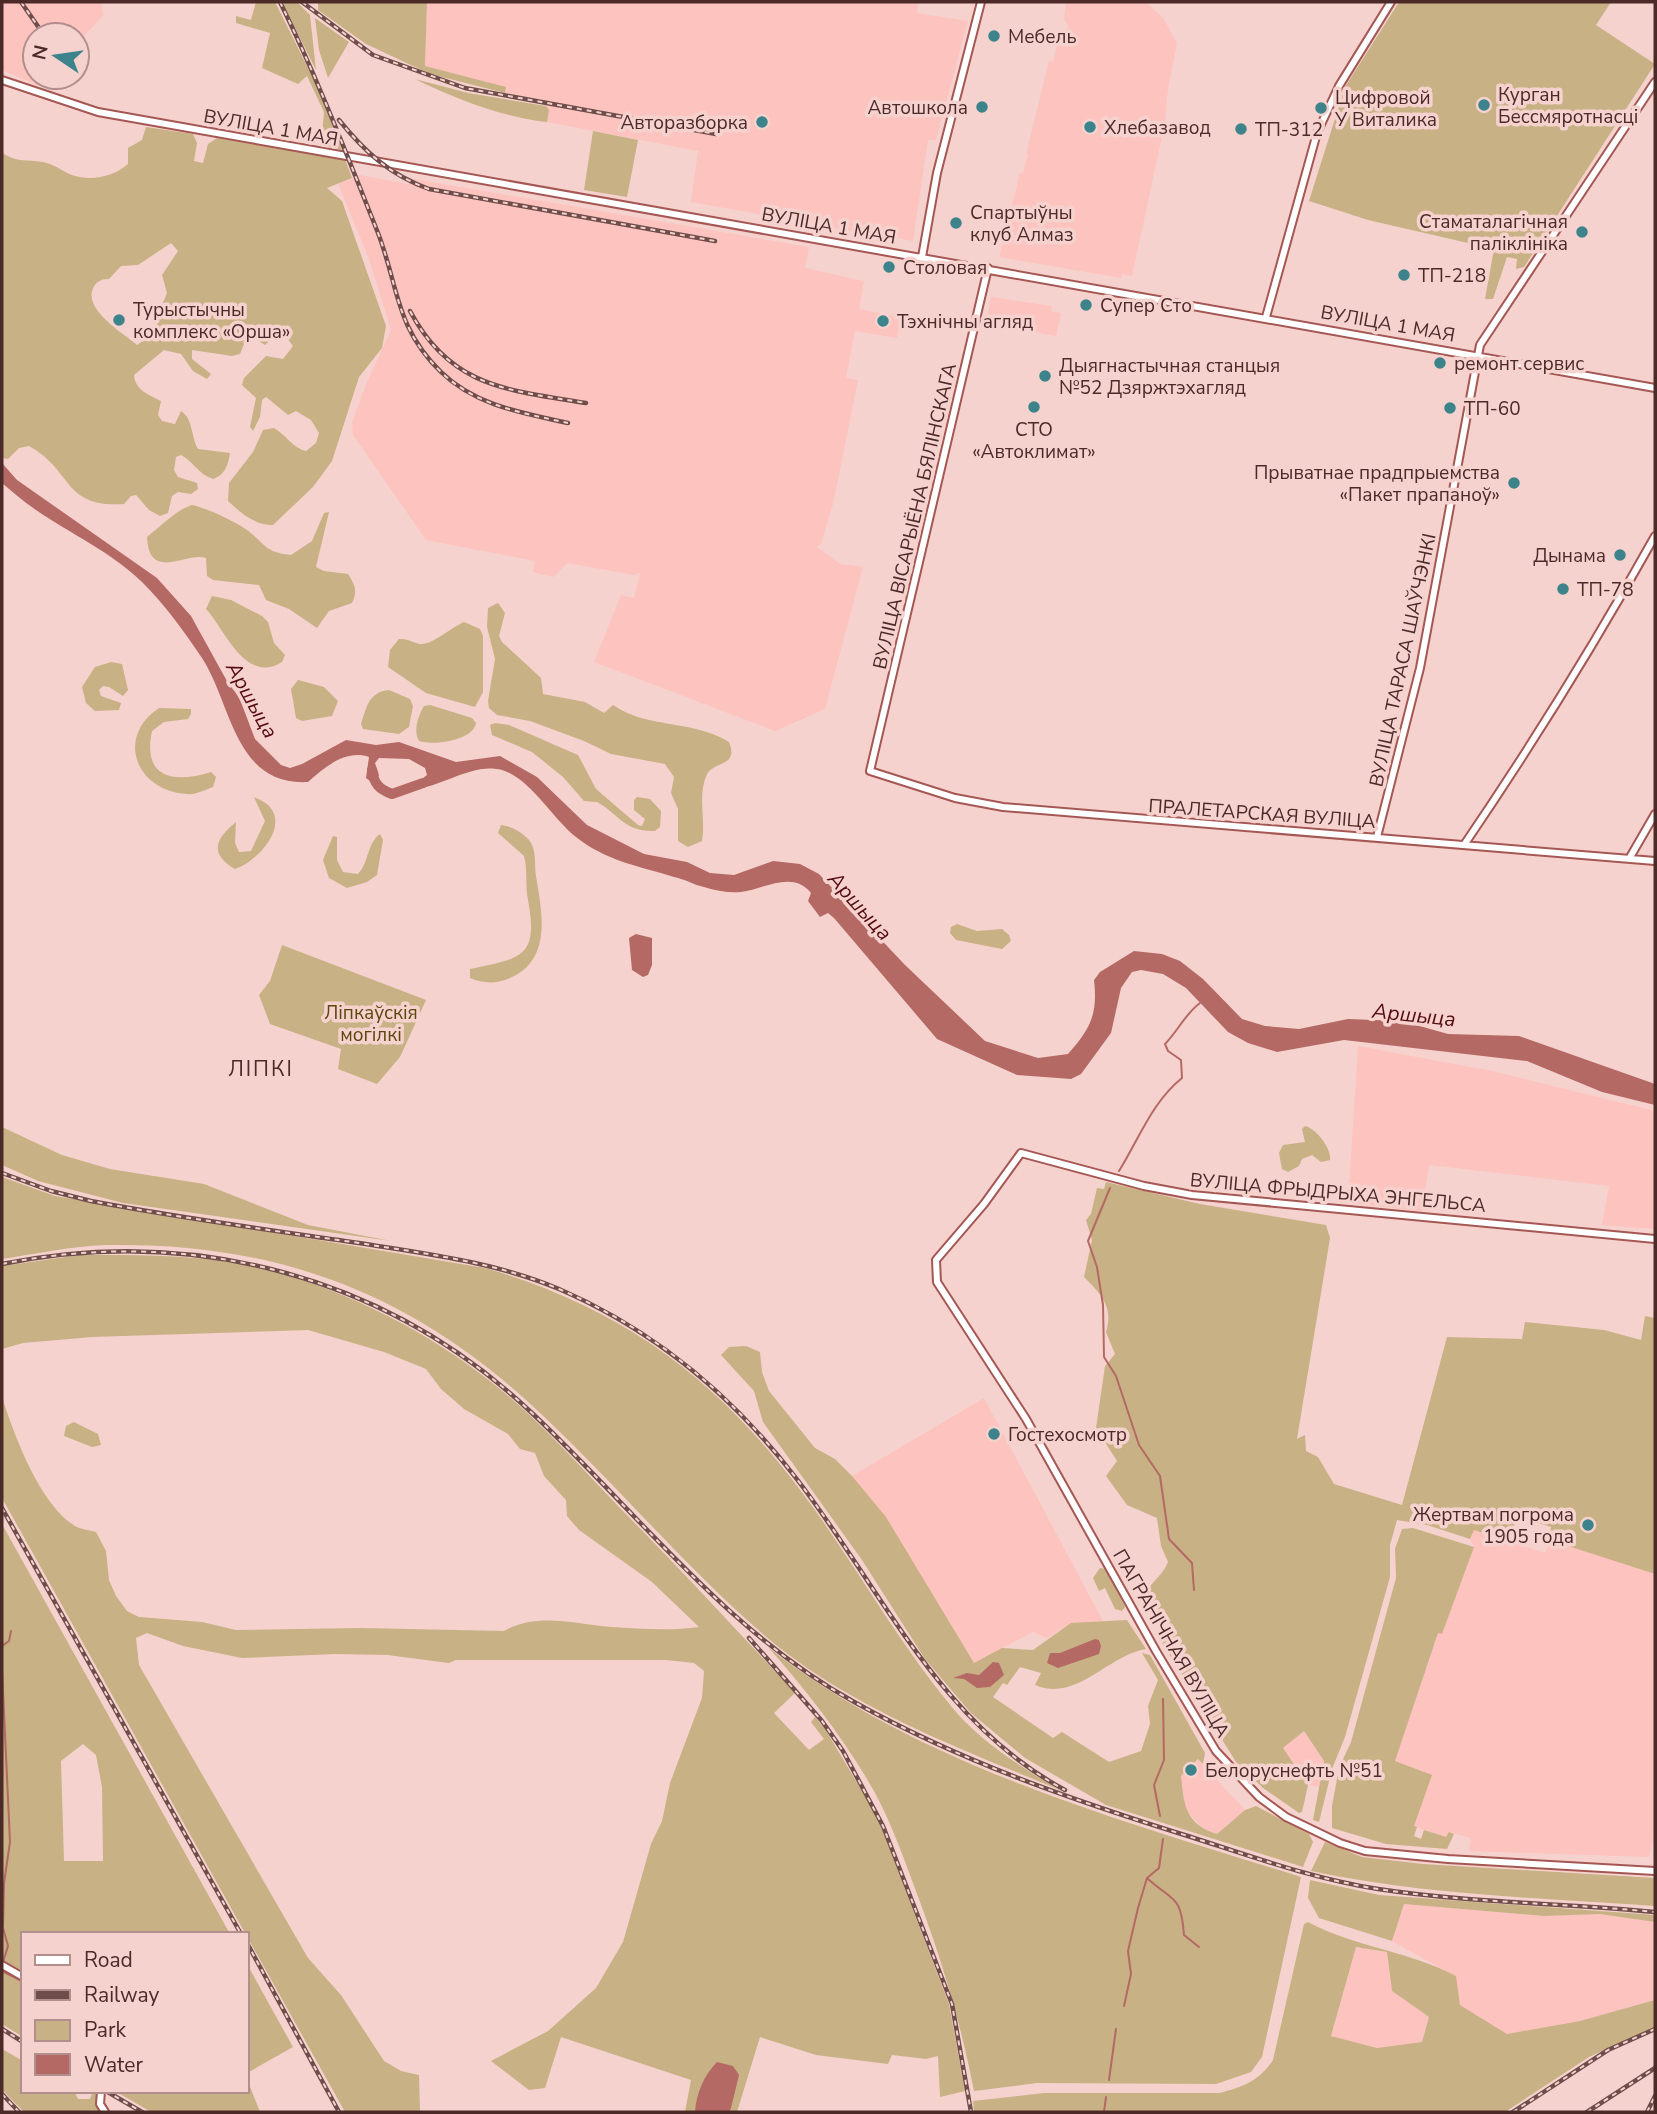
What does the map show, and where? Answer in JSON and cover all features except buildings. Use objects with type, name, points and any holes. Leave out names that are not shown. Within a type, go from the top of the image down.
[{"type":"street","points":[[922,257],[937,173],[981,2]]},
{"type":"street","points":[[1266,317],[1317,133],[1339,86],[1391,2]]},
{"type":"street","name":"ВУЛІЦА 1 МАЯ","points":[[2,80],[97,112],[1655,388]]},
{"type":"street","name":"ВУЛІЦА ТАРАСА ШАЎЧЭНКІ","points":[[1377,837],[1420,668],[1480,345],[1655,82]]},
{"type":"street","name":"ВУЛІЦА ВІСАРЫЁНА БЯЛІНСКАГА","points":[[870,771],[988,268]]},
{"type":"street","points":[[1464,845],[1525,753],[1655,536]]},
{"type":"street","name":"ПРАЛЕТАРСКАЯ ВУЛІЦА","points":[[870,771],[956,798],[1003,807],[1655,861]]},
{"type":"street","points":[[1629,859],[1655,814]]},
{"type":"street","name":"ВУЛІЦА ФРЫДРЫХА ЭНГЕЛЬСА","points":[[1021,1153],[1144,1186],[1192,1195],[1655,1239]]},
{"type":"street","name":"ПАГРАНІЧНАЯ ВУЛІЦА","points":[[1021,1153],[985,1204],[936,1259],[937,1282],[1026,1419],[1156,1651],[1216,1751],[1235,1775],[1258,1797],[1286,1817],[1339,1843],[1365,1851],[1448,1859],[1655,1871]]},
{"type":"street","points":[[2,1965],[21,1976]]},
{"type":"street","points":[[101,2093],[100,2104],[105,2112]]},
{"type":"shaded area","points":[[2,2],[101,2],[103,16],[91,28],[91,21],[21,21],[21,78],[2,70]]},
{"type":"shaded area","points":[[427,2],[918,2],[917,13],[968,21],[936,140],[928,140],[913,241],[898,238],[898,234],[882,232],[881,236],[691,202],[698,151],[547,122],[549,110],[540,99],[505,93],[506,88],[425,66]]},
{"type":"shaded area","points":[[1066,2],[1146,2],[1164,19],[1177,44],[1168,88],[1165,122],[1132,276],[1122,274],[1121,278],[999,257],[1020,173],[1023,173],[1028,155],[1026,154],[1049,61],[1053,62],[1057,45],[1065,40],[1061,32],[1069,27],[1064,19]]},
{"type":"shaded area","points":[[360,175],[408,184],[409,178],[809,247],[805,268],[864,281],[859,309],[901,318],[897,338],[855,331],[846,378],[858,380],[833,504],[821,544],[817,547],[840,564],[863,567],[825,709],[775,731],[594,662],[621,595],[634,598],[640,573],[635,575],[567,563],[553,577],[533,572],[535,561],[426,540],[353,435],[352,422],[391,330],[369,259],[338,184]]},
{"type":"shaded area","points":[[991,297],[1052,306],[1051,311],[1061,313],[1056,336],[986,323]]},
{"type":"shaded area","points":[[1358,1046],[1492,1071],[1655,1111],[1655,1229],[1602,1225],[1609,1186],[1429,1165],[1422,1211],[1348,1203]]},
{"type":"shaded area","points":[[984,1398],[1104,1623],[1071,1623],[1047,1638],[1033,1632],[974,1663],[852,1476]]},
{"type":"shaded area","points":[[1474,1530],[1545,1553],[1550,1539],[1655,1574],[1655,1832],[1649,1857],[1469,1851],[1471,1838],[1449,1832],[1447,1838],[1413,1826],[1395,1761],[1438,1633],[1442,1633],[1474,1546],[1470,1539]]},
{"type":"shaded area","points":[[1304,1731],[1324,1761],[1319,1787],[1308,1785],[1283,1748]]},
{"type":"shaded area","points":[[1198,1759],[1245,1810],[1217,1834],[1205,1830],[1185,1810],[1181,1776]]},
{"type":"shaded area","points":[[1404,1904],[1544,1916],[1600,1914],[1655,1922],[1655,2000],[1580,2021],[1507,2034],[1460,2005],[1455,1976],[1392,1941]]},
{"type":"shaded area","points":[[1356,1947],[1387,1952],[1392,1991],[1429,2017],[1422,2043],[1377,2048],[1331,2036]]},
{"type":"green space","points":[[256,2],[275,2],[318,88],[342,150],[321,145],[324,112],[307,76],[298,84],[262,68],[270,33],[236,23],[236,16],[251,20]]},
{"type":"green space","points":[[282,2],[297,2],[310,15],[316,70]]},
{"type":"green space","points":[[318,2],[427,2],[425,66],[506,87],[505,93],[430,74],[366,44],[318,10]]},
{"type":"green space","points":[[1399,2],[1611,2],[1596,25],[1655,64],[1524,267],[1516,269],[1517,259],[1507,257],[1493,299],[1485,299],[1494,249],[1368,220],[1309,201],[1345,87]]},
{"type":"green space","points":[[315,18],[349,42],[328,78],[319,50]]},
{"type":"green space","points":[[415,79],[468,93],[546,106],[549,110],[547,122],[512,116],[479,106]]},
{"type":"green space","points":[[146,127],[193,134],[197,143],[194,161],[203,163],[208,144],[217,138],[345,159],[352,178],[327,188],[342,201],[386,326],[382,348],[359,377],[332,461],[313,487],[273,525],[254,521],[228,501],[229,483],[253,452],[263,430],[274,428],[298,448],[306,451],[316,443],[319,433],[311,420],[296,411],[288,415],[266,397],[262,400],[260,417],[253,431],[250,427],[256,398],[242,385],[244,378],[266,356],[283,359],[293,346],[287,338],[277,334],[265,345],[248,334],[240,354],[232,356],[192,350],[192,359],[211,374],[207,379],[193,371],[181,354],[164,350],[134,375],[140,388],[161,401],[158,415],[162,421],[175,424],[181,411],[188,418],[198,449],[230,453],[225,469],[213,479],[181,455],[176,457],[174,470],[178,477],[197,483],[198,489],[191,494],[178,492],[172,496],[168,513],[160,516],[149,510],[136,495],[131,496],[124,504],[104,504],[89,500],[70,486],[54,466],[29,446],[19,448],[8,459],[2,458],[2,152],[16,159],[47,163],[79,177],[95,178],[110,175],[128,164],[128,148],[142,140]],"holes":[[[171,243],[178,251],[162,275],[167,293],[159,312],[156,332],[137,345],[100,314],[92,299],[93,288],[98,282],[109,279],[121,266],[138,265]]]},
{"type":"green space","points":[[593,131],[638,140],[627,197],[584,190]]},
{"type":"green space","points":[[192,505],[239,525],[269,549],[291,555],[312,541],[324,513],[329,512],[316,567],[324,571],[348,574],[355,588],[352,603],[329,611],[317,628],[289,609],[266,600],[259,585],[213,580],[207,576],[206,558],[170,562],[154,559],[149,551],[147,537],[174,514]]},
{"type":"green space","points":[[212,596],[231,600],[262,616],[268,622],[274,643],[285,655],[282,662],[269,667],[257,666],[237,652],[206,609]]},
{"type":"green space","points":[[498,603],[505,613],[499,636],[502,642],[541,678],[543,694],[585,702],[604,713],[613,705],[640,718],[700,730],[729,742],[731,756],[710,770],[704,782],[702,841],[688,847],[678,841],[678,809],[671,793],[674,777],[665,764],[611,754],[530,721],[497,715],[489,708],[495,659],[487,627],[488,608]]},
{"type":"green space","points":[[464,622],[480,629],[483,636],[483,692],[475,707],[426,693],[388,667],[390,650],[399,639],[426,643]]},
{"type":"green space","points":[[111,662],[122,664],[128,690],[123,696],[103,686],[99,690],[101,696],[121,703],[119,710],[95,711],[86,703],[82,687],[95,667]]},
{"type":"green space","points":[[298,680],[324,687],[338,701],[332,716],[302,721],[296,718],[291,689]]},
{"type":"green space","points":[[389,690],[410,699],[413,706],[409,727],[399,734],[363,729],[361,724],[370,701],[382,691]]},
{"type":"green space","points":[[430,705],[472,718],[476,723],[474,729],[452,740],[434,743],[419,741],[416,733],[418,719],[424,706]]},
{"type":"green space","points":[[159,708],[191,709],[191,714],[188,719],[164,722],[152,731],[150,747],[156,768],[173,777],[197,776],[211,772],[216,777],[213,787],[190,794],[169,791],[144,773],[137,761],[135,747],[138,733],[145,720]]},
{"type":"green space","points":[[490,725],[509,725],[578,755],[596,789],[638,825],[642,826],[645,819],[634,810],[634,800],[637,797],[650,799],[661,811],[660,827],[655,831],[636,829],[597,802],[584,801],[563,777],[532,752],[492,735]]},
{"type":"green space","points":[[254,797],[267,804],[274,814],[273,833],[268,843],[252,860],[235,869],[221,858],[218,846],[223,834],[236,822],[235,843],[239,852],[251,851],[265,821]]},
{"type":"green space","points":[[501,825],[523,834],[533,848],[542,919],[541,933],[539,946],[525,969],[507,979],[486,982],[470,978],[470,969],[502,962],[522,953],[531,934],[524,856],[498,833]]},
{"type":"green space","points":[[380,834],[383,840],[377,875],[367,882],[347,888],[329,878],[323,860],[333,836],[337,837],[337,860],[343,872],[358,874],[373,842]]},
{"type":"green space","points":[[957,924],[977,931],[1002,929],[1011,941],[1002,949],[956,940],[950,933],[951,927]]},
{"type":"green space","name":"Ліпкаўскія могілкі","points":[[282,945],[426,1000],[400,1057],[377,1084],[338,1069],[341,1049],[270,1024],[259,995],[270,981]]},
{"type":"green space","points":[[1305,1126],[1322,1140],[1330,1160],[1321,1162],[1312,1155],[1302,1159],[1299,1166],[1288,1172],[1282,1169],[1279,1153],[1283,1145],[1305,1142],[1302,1129]]},
{"type":"green space","points":[[2,1127],[62,1155],[110,1169],[204,1184],[308,1225],[391,1241],[123,1203],[38,1181],[2,1165]]},
{"type":"green space","points":[[2,1177],[55,1196],[485,1268],[540,1286],[590,1308],[636,1334],[718,1397],[755,1435],[824,1523],[917,1662],[962,1719],[1001,1752],[1060,1790],[905,1724],[831,1684],[797,1661],[735,1609],[539,1412],[492,1371],[443,1336],[393,1307],[340,1283],[286,1265],[229,1253],[169,1246],[106,1245],[2,1259]]},
{"type":"green space","points":[[1106,1182],[1200,1204],[1326,1225],[1330,1238],[1297,1439],[1305,1435],[1306,1451],[1318,1457],[1334,1484],[1402,1505],[1447,1337],[1522,1339],[1525,1322],[1604,1330],[1641,1340],[1645,1316],[1655,1318],[1655,1574],[1568,1546],[1570,1540],[1550,1533],[1551,1527],[1518,1516],[1507,1541],[1474,1530],[1470,1539],[1427,1525],[1397,1520],[1390,1545],[1390,1577],[1345,1737],[1332,1769],[1319,1822],[1313,1820],[1324,1761],[1304,1731],[1283,1748],[1308,1785],[1302,1812],[1299,1813],[1263,1788],[1236,1762],[1161,1641],[1158,1608],[1146,1594],[1168,1562],[1161,1546],[1157,1518],[1127,1505],[1106,1476],[1117,1461],[1096,1428],[1105,1366],[1115,1354],[1106,1332],[1107,1308],[1101,1295],[1084,1277],[1092,1240],[1086,1220],[1091,1214],[1097,1188],[1104,1189]]},
{"type":"green space","points":[[80,1255],[155,1256],[231,1262],[280,1273],[378,1311],[440,1345],[496,1386],[560,1445],[795,1693],[774,1713],[809,1750],[824,1739],[811,1722],[815,1717],[825,1729],[877,1816],[949,2004],[965,2091],[940,2097],[938,2056],[926,2059],[892,2055],[888,2064],[816,2055],[760,2037],[737,2112],[685,2112],[691,2080],[561,2037],[545,2088],[529,2090],[491,2061],[548,2031],[596,1988],[623,1942],[651,1844],[662,1821],[670,1783],[702,1698],[704,1671],[694,1663],[666,1660],[456,1660],[449,1663],[387,1655],[335,1654],[242,1658],[183,1646],[147,1633],[136,1638],[139,1665],[308,1958],[341,1995],[384,2061],[401,2071],[419,2075],[420,2112],[345,2112],[248,1938],[248,1932],[244,1932],[2,1498],[2,1397],[21,1449],[40,1486],[62,1516],[77,1527],[96,1532],[106,1551],[109,1580],[116,1596],[127,1611],[139,1617],[202,1622],[236,1630],[360,1628],[504,1631],[517,1625],[543,1621],[644,1629],[699,1627],[652,1582],[579,1530],[567,1516],[566,1500],[544,1476],[535,1453],[520,1449],[508,1434],[464,1409],[441,1389],[426,1369],[384,1352],[308,1330],[92,1337],[23,1343],[2,1349],[2,1266]]},
{"type":"green space","points":[[746,1346],[760,1352],[762,1372],[769,1391],[815,1448],[835,1459],[886,1517],[974,1663],[1002,1648],[1033,1650],[1071,1623],[1127,1620],[1146,1649],[1132,1653],[1092,1676],[1064,1688],[1050,1689],[1035,1685],[1041,1673],[1020,1667],[1007,1685],[1003,1683],[993,1697],[1053,1738],[1062,1732],[1109,1762],[1141,1751],[1150,1724],[1148,1706],[1158,1680],[1142,1653],[1150,1655],[1205,1753],[1203,1764],[1198,1759],[1181,1776],[1185,1804],[1192,1819],[1206,1830],[1217,1834],[1245,1810],[1256,1806],[1309,1834],[1313,1842],[1303,1867],[1106,1805],[1025,1758],[971,1713],[925,1659],[862,1560],[763,1422],[754,1391],[721,1355],[729,1347]]},
{"type":"green space","points":[[74,1422],[98,1434],[101,1445],[92,1447],[64,1436],[66,1426]]},
{"type":"green space","points":[[2,1524],[229,1932],[21,1932],[21,1970],[2,1960]],"holes":[[[83,1744],[96,1755],[102,1787],[103,1861],[64,1861],[61,1761]]]},
{"type":"green space","points":[[1413,1528],[1474,1547],[1442,1634],[1438,1633],[1395,1761],[1432,1775],[1414,1826],[1417,1827],[1414,1836],[1421,1839],[1424,1830],[1446,1837],[1449,1832],[1454,1834],[1447,1849],[1386,1844],[1332,1828],[1332,1806],[1339,1768],[1351,1742],[1396,1578],[1395,1549],[1402,1529]]},
{"type":"green space","points":[[1100,1568],[1106,1569],[1125,1607],[1122,1611],[1115,1609],[1105,1588],[1099,1591],[1093,1578]]},
{"type":"green space","points":[[768,1647],[827,1689],[889,1725],[955,1757],[1093,1811],[1301,1877],[1262,2057],[1251,2072],[1216,2084],[1037,2083],[974,2091],[956,2012],[941,1962],[887,1818],[867,1779],[844,1744]]},
{"type":"green space","points":[[1325,1842],[1362,1857],[1423,1864],[1655,1878],[1655,1906],[1439,1891],[1311,1871]]},
{"type":"green space","points":[[1310,1880],[1379,1895],[1655,1915],[1655,1922],[1600,1914],[1544,1916],[1404,1904],[1392,1941],[1319,1918],[1308,1898]]},
{"type":"green space","points":[[1308,1922],[1456,1976],[1460,2005],[1507,2034],[1580,2021],[1655,2000],[1655,2027],[1589,2057],[1505,2112],[974,2112],[973,2101],[1044,2093],[1219,2093],[1250,2082],[1273,2060],[1304,1924]],"holes":[[[1356,1947],[1387,1952],[1392,1991],[1429,2017],[1422,2042],[1377,2048],[1331,2036]]]},
{"type":"green space","points":[[248,1966],[293,2047],[248,2072]]},
{"type":"green space","points":[[2,1971],[21,1981],[21,2036],[2,2024]]},
{"type":"green space","points":[[2,2049],[21,2060],[21,2093],[75,2093],[78,2099],[90,2099],[92,2093],[98,2093],[99,2112],[24,2112],[2,2090]]},
{"type":"green space","points":[[248,2082],[260,2112],[151,2112],[120,2094],[248,2093]]},
{"type":"water","points":[[2,463],[17,480],[157,578],[191,616],[228,683],[239,697],[255,739],[281,765],[290,768],[302,764],[346,740],[376,745],[399,742],[456,762],[500,756],[537,777],[587,825],[644,854],[687,862],[710,873],[734,875],[773,861],[800,864],[819,874],[905,965],[985,1041],[1038,1058],[1068,1054],[1091,1021],[1095,1003],[1094,980],[1100,972],[1134,951],[1162,954],[1180,961],[1203,979],[1242,1019],[1265,1026],[1299,1029],[1348,1019],[1402,1021],[1448,1034],[1519,1036],[1655,1084],[1655,1105],[1602,1092],[1527,1061],[1344,1040],[1277,1052],[1248,1043],[1228,1032],[1186,988],[1163,974],[1141,970],[1132,972],[1121,988],[1111,1033],[1081,1074],[1071,1079],[1017,1075],[937,1039],[834,918],[828,913],[820,917],[808,901],[811,893],[804,886],[787,882],[741,892],[722,891],[611,857],[576,837],[532,790],[512,774],[502,770],[480,769],[414,789],[413,786],[427,775],[425,768],[409,759],[379,758],[375,763],[379,775],[374,784],[366,778],[369,757],[360,755],[336,761],[308,782],[283,780],[264,771],[238,739],[202,658],[159,600],[117,561],[36,510],[2,483]]},
{"type":"water","points":[[636,934],[652,938],[652,965],[648,975],[643,977],[632,970],[629,938]]},
{"type":"water","points":[[1095,1639],[1099,1640],[1101,1646],[1099,1654],[1058,1668],[1047,1663],[1050,1653],[1060,1653]]},
{"type":"water","points":[[993,1662],[999,1663],[1004,1675],[990,1687],[977,1688],[964,1679],[953,1678],[967,1673],[979,1675]]},
{"type":"water","points":[[717,2062],[733,2066],[739,2075],[731,2108],[729,2112],[695,2112],[702,2085]]},
{"type":"waterway","points":[[372,770],[378,785],[392,794],[423,783]]},
{"type":"waterway","points":[[1119,1171],[1162,1098],[1182,1078],[1181,1060],[1168,1051],[1165,1044],[1200,1003]]},
{"type":"waterway","points":[[1110,1188],[1088,1241],[1097,1267],[1103,1305],[1104,1357],[1116,1376],[1139,1445],[1160,1476],[1169,1539],[1192,1563],[1194,1590]]},
{"type":"waterway","points":[[2,1646],[9,1641],[11,1631]]},
{"type":"waterway","points":[[2,1670],[10,1842],[4,1883],[3,1928],[8,1946],[3,1962]]},
{"type":"waterway","points":[[1160,1816],[1154,1785],[1164,1760],[1163,1699]]},
{"type":"waterway","points":[[1124,2006],[1131,1974],[1128,1951],[1138,1908],[1147,1878],[1159,1868],[1163,1839]]},
{"type":"waterway","points":[[1147,1878],[1178,1905],[1184,1935],[1199,1947]]},
{"type":"waterway","points":[[2,1971],[20,1980]]},
{"type":"waterway","points":[[1109,2080],[1116,2029]]},
{"type":"waterway","points":[[1104,2112],[1106,2097]]},
{"type":"railway","points":[[21,2],[34,21]]},
{"type":"railway","points":[[280,2],[355,175],[385,253],[406,323],[415,339],[441,372],[469,393],[501,406],[568,423]]},
{"type":"railway","points":[[302,2],[373,55],[465,88],[716,134]]},
{"type":"railway","points":[[339,120],[379,161],[402,177],[429,189],[715,241]]},
{"type":"railway","points":[[410,311],[426,337],[463,371],[507,388],[586,403]]},
{"type":"railway","points":[[2,1173],[51,1191],[91,1201],[486,1265],[559,1289],[628,1325],[690,1368],[746,1419],[827,1520],[915,1650],[946,1690],[981,1728],[1020,1762],[1065,1790]]},
{"type":"railway","points":[[2,1264],[74,1254],[146,1252],[217,1258],[286,1273],[353,1296],[416,1327],[477,1367],[533,1414],[686,1569],[766,1642],[809,1674],[856,1703],[937,1744],[1020,1779],[1261,1860],[1354,1885],[1447,1897],[1655,1912]]},
{"type":"railway","points":[[2,1508],[240,1932]]},
{"type":"railway","points":[[749,1638],[822,1721],[843,1751],[883,1826],[952,2004],[971,2112]]},
{"type":"railway","points":[[248,1945],[339,2112]]},
{"type":"railway","points":[[2,2029],[21,2041]]},
{"type":"railway","points":[[1513,2112],[1608,2050],[1655,2029]]},
{"type":"railway","points":[[1587,2112],[1655,2068]]},
{"type":"railway","points":[[109,2093],[142,2112]]},
{"type":"railway","points":[[2,2094],[19,2112]]},
{"type":"railway","points":[[1647,2112],[1655,2096]]},
{"type":"place","name":"Мебель","points":[[994,36]]},
{"type":"place","name":"Курган Бессмяротнасці","points":[[1484,105]]},
{"type":"place","name":"Автошкола","points":[[982,107]]},
{"type":"place","name":"Цифровой У Виталика","points":[[1321,108]]},
{"type":"place","name":"Авторазборка","points":[[762,122]]},
{"type":"place","name":"Хлебазавод","points":[[1090,127]]},
{"type":"place","name":"ТП-312","points":[[1241,129]]},
{"type":"place","name":"Спартыўны клуб Алмаз","points":[[956,223]]},
{"type":"place","name":"Стаматалагічная паліклініка","points":[[1582,232]]},
{"type":"place","name":"Столовая","points":[[889,267]]},
{"type":"place","name":"ТП-218","points":[[1404,275]]},
{"type":"place","name":"Супер Сто","points":[[1086,305]]},
{"type":"place","name":"Турыстычны комплекс «Орша»","points":[[119,320]]},
{"type":"place","name":"Тэхнічны агляд","points":[[883,321]]},
{"type":"place","name":"ремонт сервис","points":[[1440,363]]},
{"type":"place","name":"Дыягнастычная станцыя №52 Дзяржтэхагляд","points":[[1045,376]]},
{"type":"place","name":"СТО «Автоклимат»","points":[[1034,407]]},
{"type":"place","name":"ТП-60","points":[[1450,408]]},
{"type":"place","name":"Прыватнае прадпрыемства «Пакет прапаноў»","points":[[1514,483]]},
{"type":"place","name":"Дынама","points":[[1620,555]]},
{"type":"place","name":"ТП-78","points":[[1563,589]]},
{"type":"place","name":"Гостехосмотр","points":[[994,1434]]},
{"type":"place","name":"Жертвам погрома 1905 года","points":[[1588,1525]]},
{"type":"place","name":"Белоруснефть №51","points":[[1191,1770]]},
{"type":"district","name":"ЛІПКІ","points":[[261,1069]]},
{"type":"water label","name":"Аршыца","points":[[252,700]]},
{"type":"water label","name":"Аршыца","points":[[860,906]]},
{"type":"water label","name":"Аршыца","points":[[1414,1015]]}]
